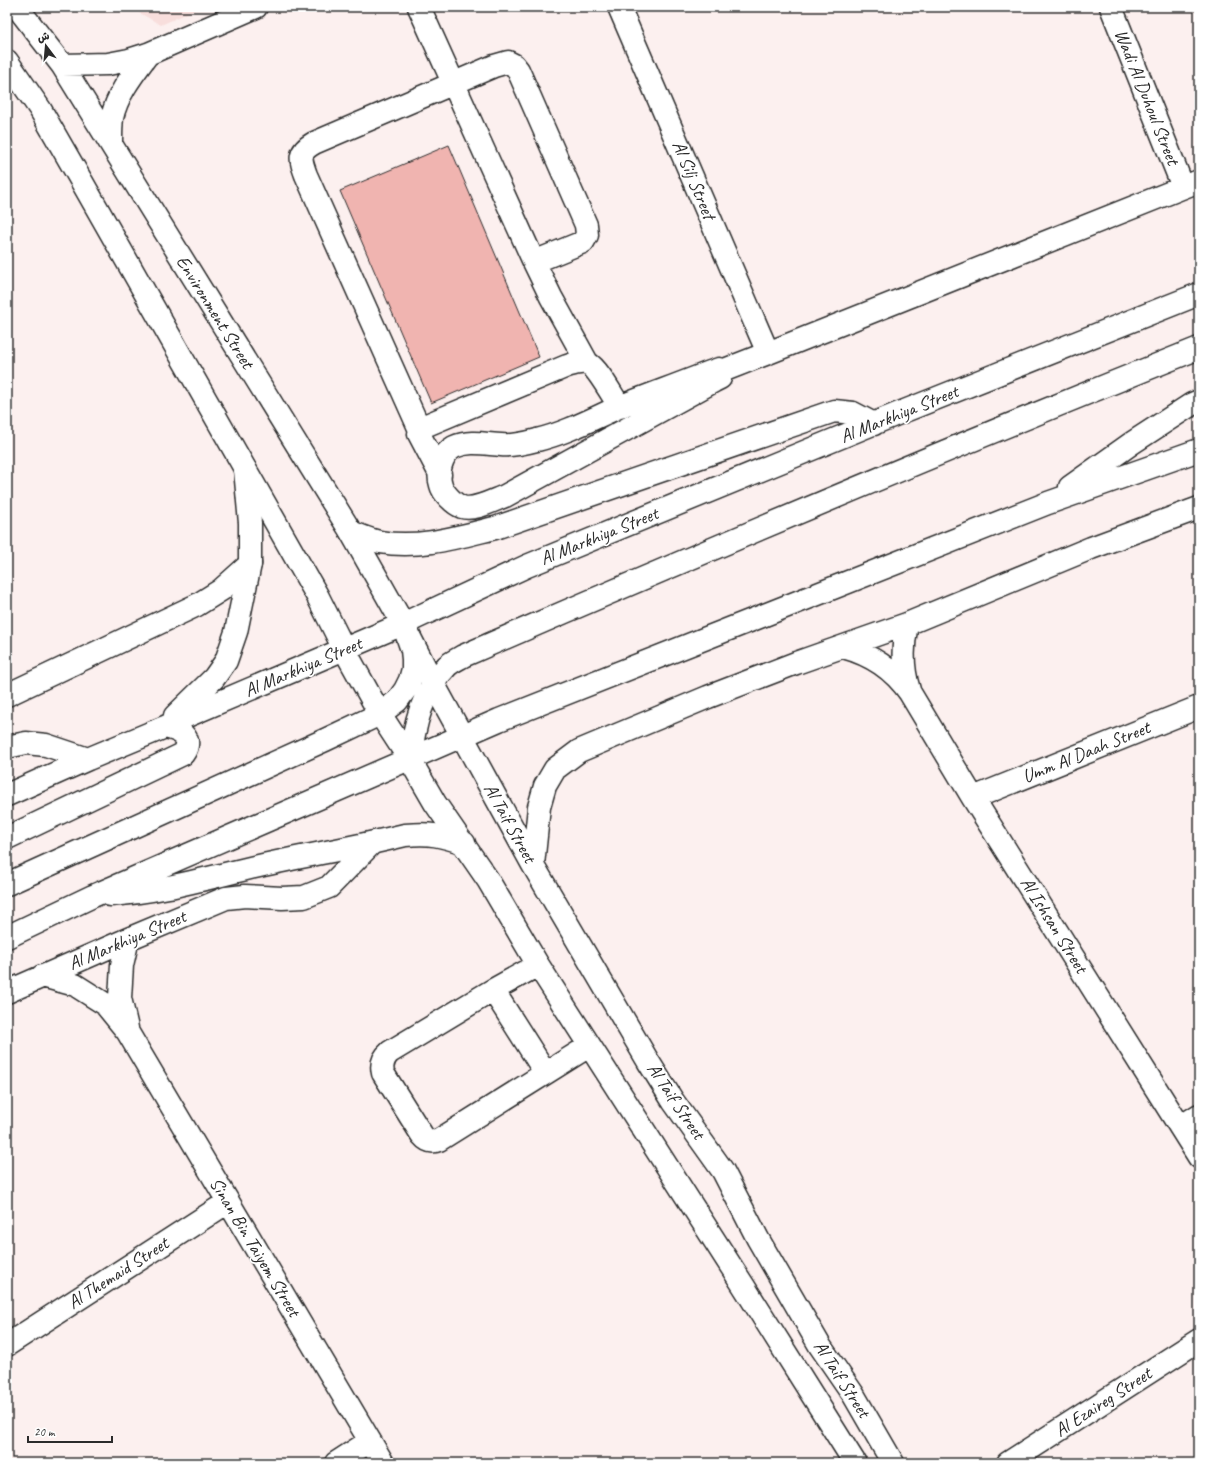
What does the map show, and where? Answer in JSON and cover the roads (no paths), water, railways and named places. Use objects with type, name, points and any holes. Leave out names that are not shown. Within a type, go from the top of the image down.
[{"type":"main road","name":"Environment Street","points":[[17,7],[62,65],[111,143],[351,532],[403,624]]},
{"type":"main road","points":[[62,65],[108,64],[129,60],[148,54],[256,7]]},
{"type":"main road","points":[[419,7],[551,297],[588,364],[595,369],[620,407]]},
{"type":"main road","name":"Al Silj Street","points":[[619,7],[768,354]]},
{"type":"main road","name":"Wadi Al Duhoul Street","points":[[1111,7],[1191,184]]},
{"type":"main road","points":[[111,143],[112,118],[120,97],[134,73],[148,54]]},
{"type":"main road","points":[[7,61],[40,109],[318,597],[344,649]]},
{"type":"main road","points":[[440,474],[421,440],[419,434],[420,430],[306,175],[302,164],[302,155],[306,148],[314,143],[500,63],[508,62],[514,65],[518,70],[586,225],[587,235],[583,242],[534,262]]},
{"type":"main road","points":[[722,371],[720,378],[505,496],[486,504],[471,508],[462,507],[446,494],[441,486],[441,465],[444,456],[452,448],[463,444],[485,443],[502,446],[518,444],[562,432],[620,407],[715,370],[719,369],[722,371],[768,354],[1191,184]]},
{"type":"main road","name":"Al Markhiya Street","points":[[7,795],[403,624],[527,566],[874,424],[1199,294]]},
{"type":"main road","points":[[410,760],[414,729],[418,715],[433,682],[448,665],[463,656],[683,560],[902,468],[1199,348]]},
{"type":"main road","points":[[420,430],[427,424],[567,366],[581,363],[588,364]]},
{"type":"main road","points":[[1048,503],[1132,443],[1199,401]]},
{"type":"main road","points":[[351,532],[378,542],[392,544],[435,542],[495,528],[834,411],[853,413],[874,424]]},
{"type":"main road","points":[[7,937],[93,896],[410,760],[499,720],[1048,503],[1199,450]]},
{"type":"main road","points":[[7,838],[183,754],[187,748],[185,736],[175,730],[165,727],[214,678],[226,661],[236,632],[250,564],[250,523],[245,469]]},
{"type":"main road","points":[[533,865],[539,807],[545,786],[555,769],[579,751],[708,697],[796,663],[907,624],[1091,548],[1199,508]]},
{"type":"main road","points":[[7,695],[197,605],[221,590],[250,564]]},
{"type":"main road","points":[[7,884],[380,714],[397,701],[410,680],[413,669],[412,650],[403,624]]},
{"type":"main road","name":"Al Taif Street","points":[[403,624],[462,736],[533,865],[648,1061],[673,1101],[723,1171],[758,1239],[820,1346],[853,1394],[893,1463]]},
{"type":"main road","name":"Al Ishsan Street","points":[[907,624],[903,652],[906,679],[910,693]]},
{"type":"main road","name":"Al Ishsan Street","points":[[843,647],[862,653],[881,663],[902,682],[910,693],[973,798],[1199,1157]]},
{"type":"main road","name":"Al Taif Street","points":[[344,649],[380,714],[410,760],[435,803],[464,843],[488,880],[538,965],[855,1463]]},
{"type":"main road","name":"Umm Al Daah Street","points":[[973,798],[1199,707]]},
{"type":"main road","points":[[7,747],[26,743],[46,745],[88,759]]},
{"type":"main road","points":[[93,896],[128,894],[154,890],[258,866],[405,836],[422,834],[438,835],[464,843]]},
{"type":"main road","name":"Al Markhiya Street","points":[[7,992],[128,938],[226,898],[245,896],[282,898],[304,897],[329,887],[372,843]]},
{"type":"main road","name":"Sinan Bin Taiyem Street","points":[[127,1031],[120,998],[122,965],[128,938]]},
{"type":"main road","points":[[538,965],[493,990],[390,1052],[385,1056],[382,1068],[383,1074],[424,1138],[431,1142],[436,1141],[589,1046]]},
{"type":"main road","name":"Sinan Bin Taiyem Street","points":[[42,976],[75,985],[105,1004],[127,1031],[383,1463]]},
{"type":"main road","points":[[493,990],[545,1072]]},
{"type":"main road","points":[[1180,1127],[1199,1115]]},
{"type":"main road","name":"Al Themaid Street","points":[[7,1345],[228,1202]]},
{"type":"main road","name":"Al Ezaireg Street","points":[[1008,1463],[1199,1340]]},
{"type":"main road","points":[[336,1463],[370,1441]]}]
